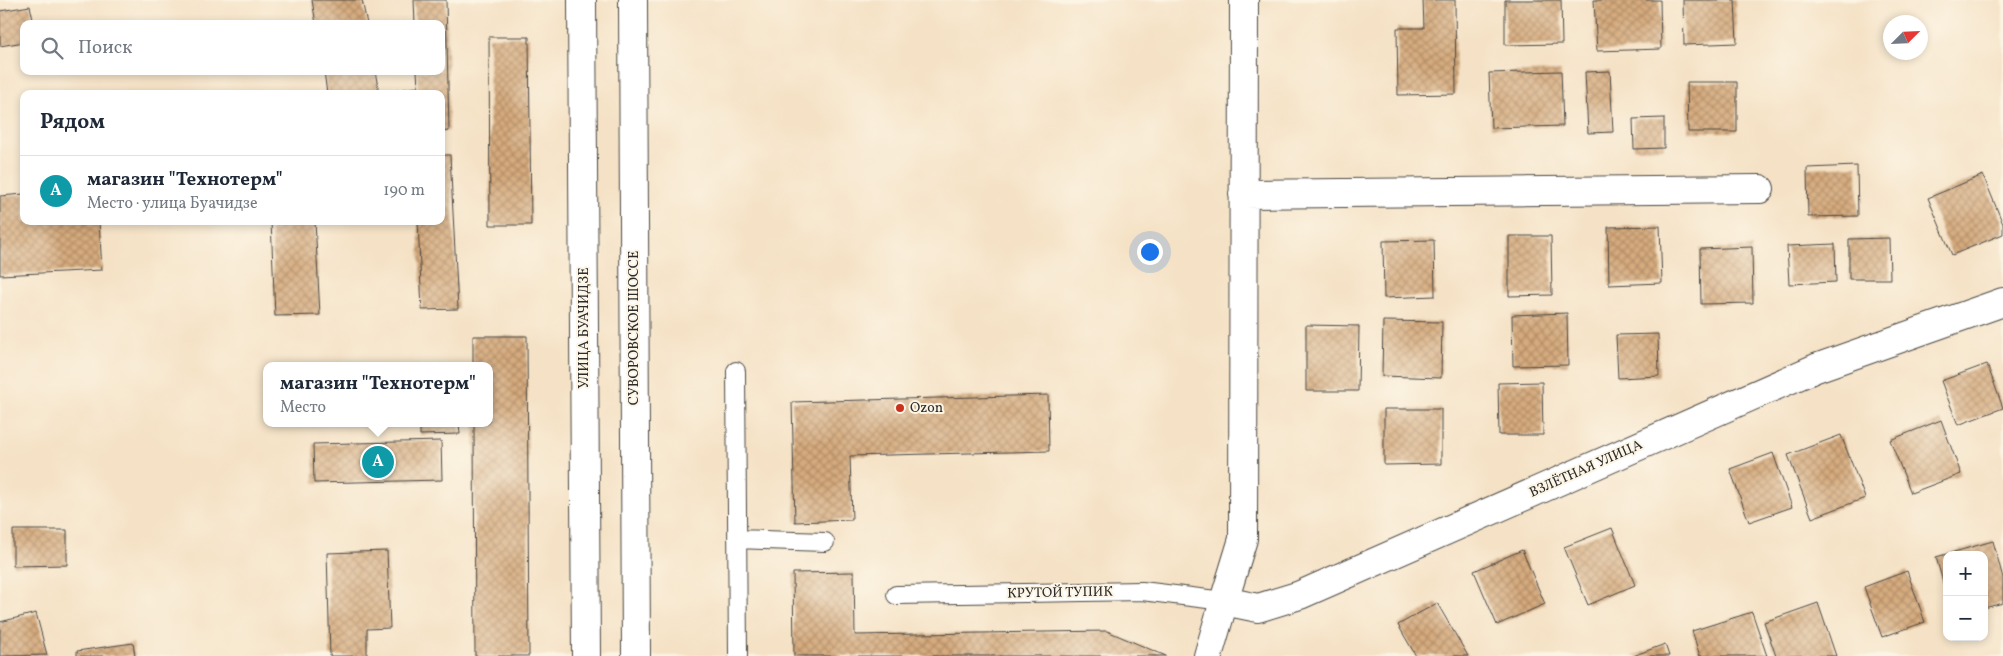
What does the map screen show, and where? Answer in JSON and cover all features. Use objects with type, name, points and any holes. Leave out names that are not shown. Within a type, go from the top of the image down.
[{"type":"street","name":"УЛИЦА БУАЧИДЗЕ","points":[[582,0],[586,656]]},
{"type":"street","name":"СУВОРОВСКОЕ ШОССЕ","points":[[633,0],[636,656]]},
{"type":"street","points":[[1208,656],[1243,539],[1244,0]]},
{"type":"street","points":[[1243,194],[1760,188]]},
{"type":"street","name":"ВЗЛЁТНАЯ УЛИЦА","points":[[1224,601],[1258,608],[1300,595],[1816,368],[2003,302]]},
{"type":"lane","points":[[736,371],[738,656]]},
{"type":"lane","points":[[737,539],[825,542]]},
{"type":"lane","name":"КРУТОЙ ТУПИК","points":[[896,595],[1142,591],[1224,601]]},
{"type":"building","points":[[312,0],[362,0],[366,20],[315,20]]},
{"type":"building","points":[[414,0],[446,0],[449,131],[445,132],[445,90],[398,90],[418,87],[417,75],[445,75],[445,20],[415,20]]},
{"type":"building","points":[[1423,0],[1455,0],[1456,94],[1398,95],[1397,28],[1424,28]]},
{"type":"building","points":[[1505,0],[1561,0],[1562,44],[1505,45]]},
{"type":"building","points":[[1594,0],[1660,0],[1661,49],[1597,51]]},
{"type":"building","points":[[1683,0],[1735,0],[1737,43],[1684,45]]},
{"type":"building","points":[[30,6],[33,20],[20,20],[20,43],[0,46],[0,11]]},
{"type":"building","points":[[489,37],[529,37],[531,225],[490,225]]},
{"type":"building","points":[[1561,71],[1563,126],[1491,128],[1489,73]]},
{"type":"building","points":[[1610,71],[1613,132],[1588,133],[1585,72]]},
{"type":"building","points":[[325,75],[376,75],[378,90],[326,90]]},
{"type":"building","points":[[1687,82],[1737,82],[1737,132],[1688,132]]},
{"type":"building","points":[[1664,118],[1664,148],[1634,149],[1633,119]]},
{"type":"building","points":[[445,155],[450,155],[458,309],[422,310],[418,225],[445,225]]},
{"type":"building","points":[[1857,166],[1858,216],[1808,217],[1807,168]]},
{"type":"building","points":[[1983,175],[2003,224],[2003,234],[1952,255],[1928,198]]},
{"type":"building","points":[[20,194],[20,225],[99,225],[102,270],[0,275],[0,196]]},
{"type":"building","points":[[271,225],[315,225],[320,315],[275,316]]},
{"type":"building","points":[[1660,226],[1662,283],[1609,285],[1608,227]]},
{"type":"building","points":[[1509,236],[1551,236],[1552,295],[1509,296]]},
{"type":"building","points":[[1889,238],[1890,279],[1849,279],[1849,239]]},
{"type":"building","points":[[1434,240],[1435,296],[1384,298],[1383,241]]},
{"type":"building","points":[[1835,244],[1836,282],[1789,284],[1787,246]]},
{"type":"building","points":[[1752,247],[1753,303],[1701,304],[1700,249]]},
{"type":"building","points":[[1567,313],[1568,365],[1513,366],[1512,315]]},
{"type":"building","points":[[1383,321],[1442,322],[1441,378],[1382,376]]},
{"type":"building","points":[[1306,325],[1359,326],[1358,391],[1306,391]]},
{"type":"building","points":[[1658,334],[1659,376],[1618,378],[1616,335]]},
{"type":"building","points":[[473,336],[527,336],[529,656],[475,656],[474,427],[493,427],[493,362],[473,362]]},
{"type":"building","points":[[1987,364],[2003,408],[1958,425],[1941,381]]},
{"type":"building","points":[[1542,382],[1543,435],[1499,435],[1498,383]]},
{"type":"building","points":[[1048,395],[1049,451],[850,456],[852,520],[795,522],[792,402]]},
{"type":"building","points":[[1384,409],[1441,409],[1441,464],[1384,465]]},
{"type":"building","points":[[1941,420],[1961,474],[1911,493],[1890,440]]},
{"type":"building","points":[[420,427],[459,427],[460,434],[420,435]]},
{"type":"building","points":[[1841,435],[1865,498],[1812,518],[1788,455]]},
{"type":"building","points":[[441,441],[442,480],[314,483],[313,444]]},
{"type":"building","points":[[1773,453],[1792,507],[1749,522],[1730,469]]},
{"type":"building","points":[[1612,528],[1635,585],[1588,605],[1564,547]]},
{"type":"building","points":[[13,530],[67,530],[67,565],[13,566]]},
{"type":"building","points":[[1993,541],[2003,578],[2003,603],[1988,607],[1988,551],[1957,551]]},
{"type":"building","points":[[1522,550],[1545,604],[1497,625],[1474,571]]},
{"type":"building","points":[[387,551],[390,628],[367,629],[367,656],[330,656],[327,553]]},
{"type":"building","points":[[1943,555],[1943,582],[1936,557]]},
{"type":"building","points":[[1907,571],[1925,622],[1882,637],[1864,587]]},
{"type":"building","points":[[854,572],[855,635],[1107,631],[1166,656],[794,656],[793,573]]},
{"type":"building","points":[[1437,603],[1468,656],[1416,656],[1398,625]]},
{"type":"building","points":[[1818,603],[1836,656],[1776,656],[1764,622]]},
{"type":"building","points":[[1752,612],[1767,656],[1700,656],[1692,631]]},
{"type":"building","points":[[36,613],[47,655],[0,656],[0,622]]},
{"type":"building","points":[[133,643],[135,656],[77,656],[77,651]]},
{"type":"building","points":[[1665,644],[1669,656],[1633,656]]},
{"type":"place","name":"Ozon","points":[[900,408]]},
{"type":"place","name":"магазин \"Технотерм\"","points":[[378,462]]}]
